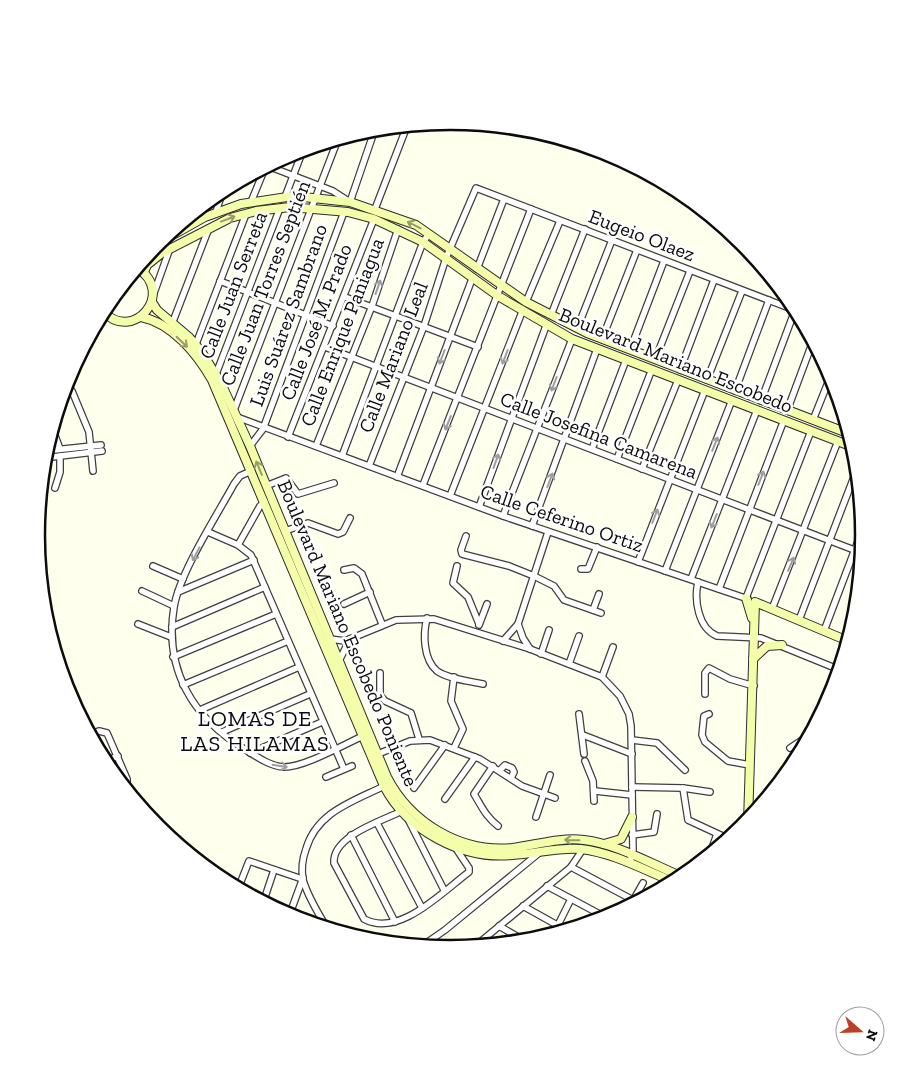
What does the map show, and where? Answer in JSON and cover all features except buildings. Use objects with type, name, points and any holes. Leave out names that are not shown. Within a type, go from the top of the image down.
[{"type":"street","points":[[375,209],[404,133]]},
{"type":"street","points":[[277,169],[339,194],[350,202],[373,138]]},
{"type":"street","name":"Calle Juan Torres Septién","points":[[235,414],[335,147]]},
{"type":"street","name":"Calle Juan Serreta","points":[[285,197],[299,159]]},
{"type":"street","points":[[251,202],[260,178]]},
{"type":"street","name":"Eugeio Olaez","points":[[451,248],[476,188],[783,305]]},
{"type":"street","name":"Boulevard Mariano Escobedo","points":[[196,220],[251,202],[285,197],[316,197],[350,202],[375,209],[407,222],[429,234],[526,302],[577,329],[841,431]]},
{"type":"street","points":[[477,269],[504,199]]},
{"type":"street","points":[[216,212],[219,203]]},
{"type":"street","name":"Boulevard Mariano Escobedo","points":[[154,260],[170,248],[210,227],[230,218],[246,214],[280,208],[311,208],[344,212],[374,219],[423,242],[472,279],[522,312],[572,339],[844,444]]},
{"type":"street","name":"Calle Juan Serreta","points":[[216,374],[280,208]]},
{"type":"street","points":[[423,486],[531,209]]},
{"type":"street","name":"Luis Suárez Sambrano","points":[[263,428],[344,212]]},
{"type":"street","points":[[196,344],[246,214]]},
{"type":"street","name":"Calle José M. Prado","points":[[288,437],[345,297],[374,219]]},
{"type":"street","points":[[526,302],[560,221]]},
{"type":"street","points":[[172,324],[210,227]]},
{"type":"street","name":"Calle Enrique Paniagua","points":[[316,446],[372,306],[398,230]]},
{"type":"street","points":[[551,316],[585,230]]},
{"type":"street","points":[[342,456],[377,368],[423,242],[429,234]]},
{"type":"street","points":[[577,329],[612,240]]},
{"type":"street","points":[[110,315],[118,321],[126,322],[141,317],[152,298],[170,248]]},
{"type":"street","name":"Calle Mariano Leal","points":[[368,466],[424,326],[451,248]]},
{"type":"street","points":[[602,339],[637,250]]},
{"type":"street","points":[[630,350],[664,261]]},
{"type":"street","points":[[655,360],[690,271]]},
{"type":"street","points":[[142,273],[152,286],[152,298]]},
{"type":"street","points":[[397,477],[472,279]]},
{"type":"street","points":[[680,370],[714,280]]},
{"type":"street","points":[[220,281],[333,326]]},
{"type":"street","points":[[707,380],[742,291]]},
{"type":"street","points":[[345,297],[478,347]]},
{"type":"street","name":"Boulevard Mariano Escobedo Poniente","points":[[152,298],[157,310],[196,344],[216,374],[250,446],[285,531],[298,572],[366,735],[378,754],[395,791],[411,811],[438,831],[458,840],[498,848],[563,840],[583,840],[602,844],[675,872]]},
{"type":"street","points":[[735,391],[769,300]]},
{"type":"street","points":[[450,496],[522,312]]},
{"type":"street","name":"Boulevard Mariano Escobedo Poniente","points":[[141,317],[154,320],[176,336],[205,369],[216,389],[265,502],[330,639],[384,786],[405,814],[430,834],[455,846],[498,856],[561,849],[583,849],[629,863],[665,878]]},
{"type":"street","points":[[761,401],[793,319]]},
{"type":"street","points":[[479,507],[546,326]]},
{"type":"street","points":[[503,516],[572,339]]},
{"type":"street","name":"Calle Josefina Camarena","points":[[325,346],[377,368],[854,550]]},
{"type":"street","points":[[532,526],[598,349]]},
{"type":"street","points":[[787,410],[810,350]]},
{"type":"street","points":[[592,449],[626,360]]},
{"type":"street","points":[[617,459],[652,369]]},
{"type":"street","points":[[642,468],[678,380]]},
{"type":"street","points":[[813,420],[826,387]]},
{"type":"street","points":[[638,562],[705,390]]},
{"type":"street","points":[[72,391],[85,422],[92,449],[94,471]]},
{"type":"street","points":[[665,571],[732,400]]},
{"type":"street","points":[[691,579],[757,410]]},
{"type":"street","name":"Calle Ceferino Ortiz","points":[[235,414],[263,428],[503,516],[746,598],[841,638]]},
{"type":"street","points":[[719,589],[784,420]]},
{"type":"street","points":[[250,446],[263,428]]},
{"type":"street","points":[[753,623],[746,598],[811,431]]},
{"type":"street","points":[[772,609],[804,530],[834,440],[841,432]]},
{"type":"street","points":[[55,488],[60,472],[60,453],[56,442]]},
{"type":"street","points":[[53,455],[102,448]]},
{"type":"street","points":[[54,453],[60,453]]},
{"type":"street","points":[[251,471],[237,480],[183,579],[178,592],[174,606],[171,637],[173,657],[183,685],[200,710],[222,732],[250,753],[274,765],[290,767],[366,735]]},
{"type":"street","points":[[266,486],[286,478],[298,494],[334,483]]},
{"type":"street","points":[[799,620],[852,483]]},
{"type":"street","points":[[238,545],[260,506],[265,502]]},
{"type":"street","points":[[285,531],[308,523],[338,534],[343,532],[350,518]]},
{"type":"street","points":[[208,532],[238,545],[250,553],[344,769]]},
{"type":"street","points":[[503,641],[518,624],[548,532]]},
{"type":"street","points":[[466,536],[461,550],[462,554],[508,566],[534,576],[554,586],[564,600],[601,613]]},
{"type":"street","points":[[581,569],[588,568],[597,547]]},
{"type":"street","points":[[824,631],[854,550]]},
{"type":"street","points":[[178,592],[254,560]]},
{"type":"street","points":[[153,566],[183,579]]},
{"type":"street","points":[[457,566],[453,583],[468,597],[479,624]]},
{"type":"street","points":[[344,570],[352,567],[360,571],[382,624]]},
{"type":"street","points":[[698,582],[696,606],[712,633],[717,636],[754,637],[782,645],[834,667]]},
{"type":"street","points":[[172,626],[265,587]]},
{"type":"street","points":[[142,591],[174,606]]},
{"type":"street","points":[[344,604],[370,592]]},
{"type":"street","points":[[593,610],[599,594]]},
{"type":"street","points":[[748,809],[754,686],[753,623],[755,602]]},
{"type":"street","points":[[477,632],[486,604]]},
{"type":"street","points":[[173,657],[276,614]]},
{"type":"street","points":[[330,639],[340,642],[382,624],[402,619],[426,618],[530,649],[602,677],[615,688],[626,705],[632,740],[632,855],[629,863]]},
{"type":"street","points":[[426,618],[423,638],[433,666],[441,673],[483,684]]},
{"type":"street","points":[[138,624],[171,637]]},
{"type":"street","points":[[518,624],[522,638],[530,649]]},
{"type":"street","points":[[541,654],[549,630]]},
{"type":"street","points":[[569,664],[579,636]]},
{"type":"street","points":[[339,661],[350,639]]},
{"type":"street","points":[[183,685],[288,641]]},
{"type":"street","points":[[754,659],[767,646],[782,645]]},
{"type":"street","points":[[602,677],[613,647]]},
{"type":"street","points":[[200,710],[299,667]]},
{"type":"street","points":[[704,694],[704,676],[709,668],[730,679],[754,686]]},
{"type":"street","points":[[380,673],[380,695],[385,701],[411,713],[420,740]]},
{"type":"street","points":[[454,676],[451,701],[463,729],[454,748]]},
{"type":"street","points":[[222,732],[310,694]]},
{"type":"street","points":[[579,714],[584,754]]},
{"type":"street","points":[[709,714],[704,716],[702,722],[702,735],[705,742],[728,762],[750,765]]},
{"type":"street","points":[[250,753],[322,722]]},
{"type":"street","points":[[96,732],[107,733],[127,780]]},
{"type":"street","points":[[582,735],[632,754]]},
{"type":"street","points":[[378,754],[420,740],[445,745],[476,757],[511,778],[555,798]]},
{"type":"street","points":[[632,740],[657,743],[685,770]]},
{"type":"street","points":[[790,748],[798,742]]},
{"type":"street","points":[[414,788],[445,745]]},
{"type":"street","points":[[112,759],[118,756]]},
{"type":"street","points":[[445,799],[476,757]]},
{"type":"street","points":[[585,761],[593,780],[594,801]]},
{"type":"street","points":[[326,777],[352,766]]},
{"type":"street","points":[[493,766],[474,794],[481,802],[485,816],[498,826]]},
{"type":"street","points":[[536,816],[550,775]]},
{"type":"street","points":[[292,908],[302,879],[304,856],[312,833],[332,812],[384,786]]},
{"type":"street","points":[[632,786],[683,788],[710,792]]},
{"type":"street","points":[[683,788],[688,820],[722,836]]},
{"type":"street","points":[[595,791],[632,795]]},
{"type":"street","points":[[444,890],[405,814],[377,823],[352,835],[340,846],[334,859],[346,888],[364,919],[376,923],[395,922],[422,908],[470,870],[455,846]]},
{"type":"street","points":[[632,835],[654,832],[657,814]]},
{"type":"street","points":[[602,844],[612,844],[621,839],[632,817]]},
{"type":"street","points":[[377,823],[422,908]]},
{"type":"street","points":[[714,843],[717,834]]},
{"type":"street","points":[[352,835],[395,922]]},
{"type":"street","points":[[483,939],[571,867],[583,849]]},
{"type":"street","points":[[431,940],[540,852]]},
{"type":"street","points":[[241,882],[250,861],[302,879],[321,918]]},
{"type":"street","points":[[571,867],[630,898]]},
{"type":"street","points":[[265,896],[274,870]]},
{"type":"street","points":[[636,895],[643,883]]},
{"type":"street","points":[[547,886],[597,913]]},
{"type":"street","points":[[523,906],[557,925],[571,899]]},
{"type":"street","points":[[499,926],[515,935]]},
{"type":"district","name":"LOMAS DE LAS HILAMAS","points":[[255,730]]}]
